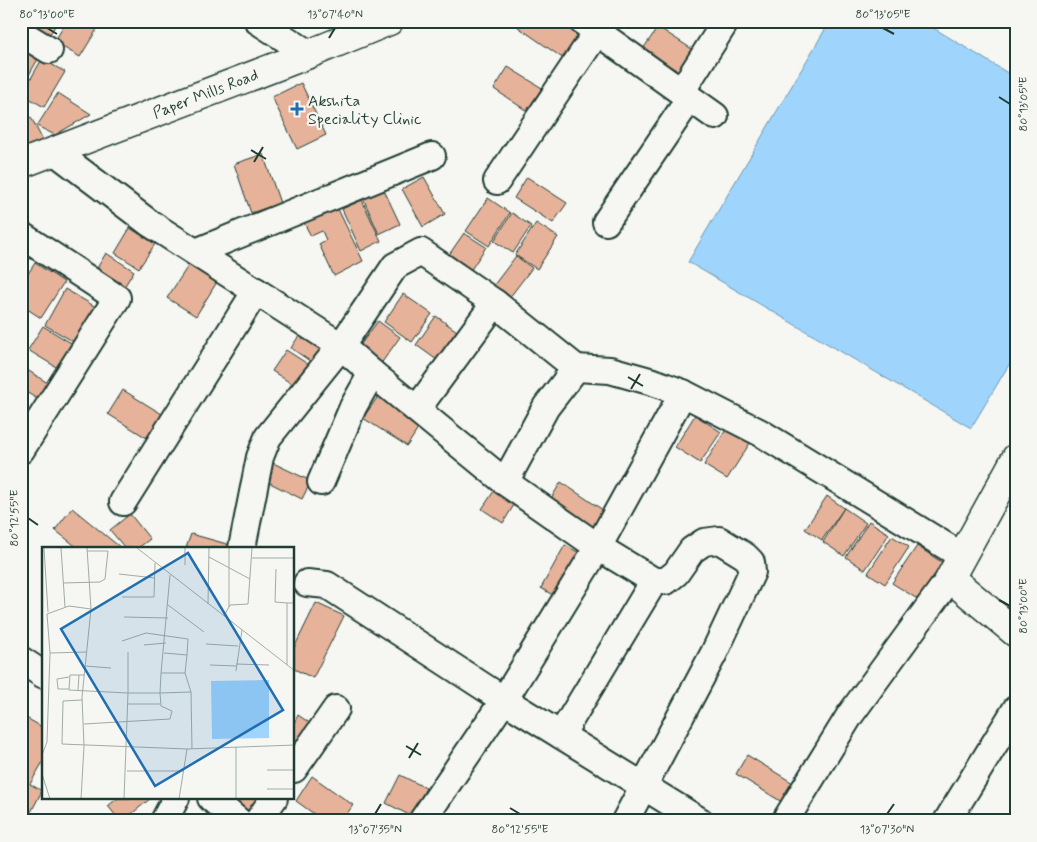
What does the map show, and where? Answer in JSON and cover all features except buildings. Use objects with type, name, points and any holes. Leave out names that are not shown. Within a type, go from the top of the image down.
[{"type":"main road","name":"Paper Mills Road","points":[[21,164],[309,54],[388,21]]},
{"type":"main road","points":[[1016,458],[956,567],[1016,634]]},
{"type":"street","points":[[258,21],[309,54]]},
{"type":"street","points":[[606,222],[686,95],[726,21]]},
{"type":"street","points":[[497,181],[589,27],[715,116]]},
{"type":"street","points":[[21,33],[49,50]]},
{"type":"street","points":[[54,151],[148,222],[341,346],[505,482],[598,547],[654,580],[666,581],[676,573],[692,550],[704,542],[719,540],[745,556],[751,562],[752,572],[714,653],[625,821]]},
{"type":"street","points":[[196,252],[432,156]]},
{"type":"street","points":[[22,450],[117,298],[23,239]]},
{"type":"street","points":[[242,547],[260,457],[265,442],[341,346],[395,266],[422,252],[495,303],[576,368],[610,370],[653,382],[683,393],[761,433],[956,567],[850,714],[785,821]]},
{"type":"street","points":[[124,502],[256,291]]},
{"type":"street","points":[[417,408],[495,303]]},
{"type":"street","points":[[505,482],[546,407],[576,368]]},
{"type":"street","points":[[321,482],[332,452],[353,407],[372,373]]},
{"type":"street","points":[[422,821],[504,700],[598,547],[683,393]]},
{"type":"street","points":[[561,735],[654,580]]},
{"type":"street","points":[[307,583],[327,585],[504,700],[700,821]]},
{"type":"street","points":[[21,660],[42,674]]},
{"type":"street","points":[[295,768],[336,709]]},
{"type":"street","points":[[947,821],[1016,709]]},
{"type":"street","points":[[164,821],[175,800]]},
{"type":"street","points":[[214,800],[238,821]]},
{"type":"street","points":[[258,821],[273,800]]},
{"type":"water","points":[[830,21],[922,21],[1016,78],[1016,353],[971,428],[688,262]]},
{"type":"place","name":"Akshita Speciality Clinic","points":[[297,109]]}]
